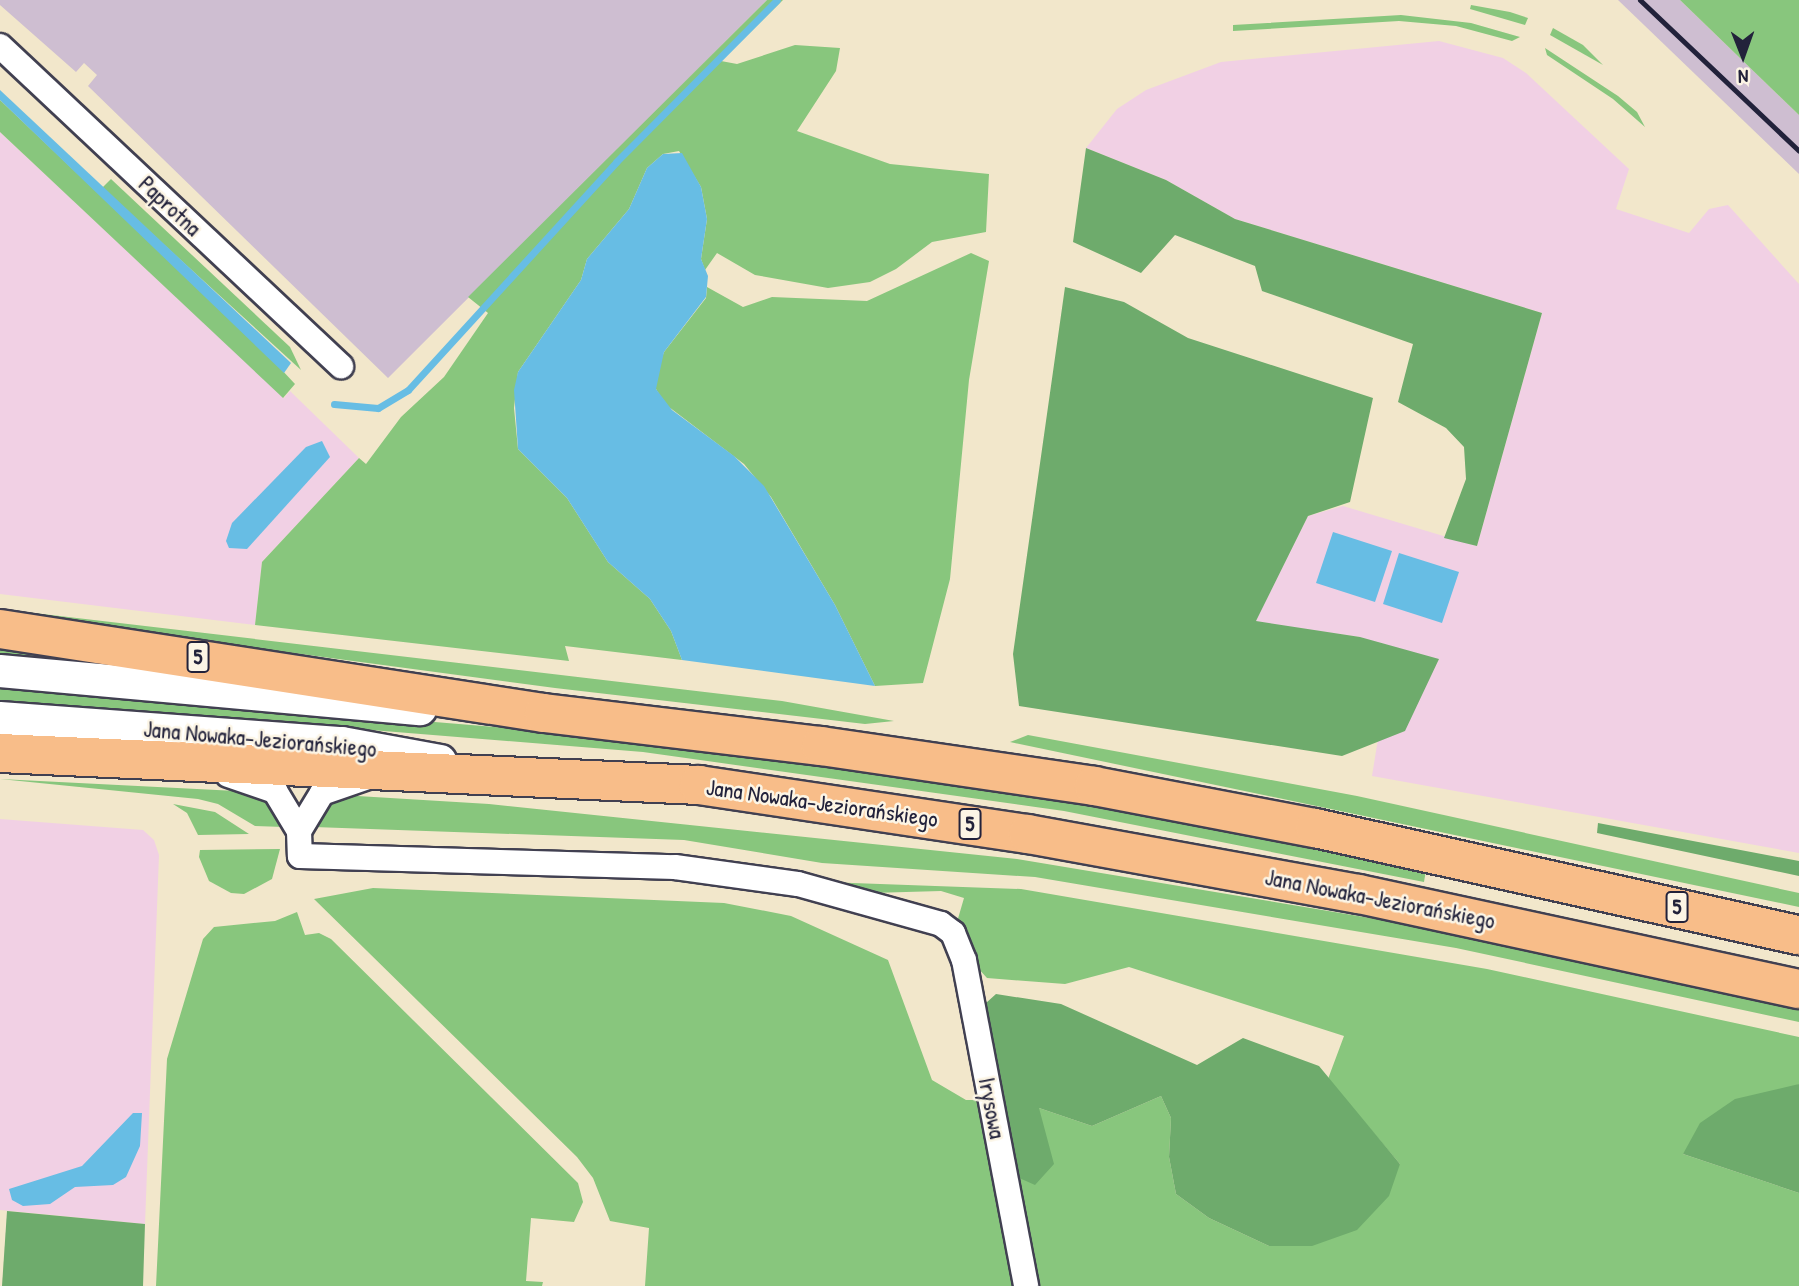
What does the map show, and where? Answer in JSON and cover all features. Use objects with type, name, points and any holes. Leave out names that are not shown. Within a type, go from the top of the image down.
[{"type":"main road","name":"5","points":[[0,629],[544,713]]},
{"type":"main road","name":"Jana Nowaka-Jeziorańskiego","points":[[544,713],[821,746],[1094,786],[1315,828],[1799,934]]},
{"type":"main road","name":"5","points":[[0,753],[192,765],[490,774]]},
{"type":"main road","name":"Jana Nowaka-Jeziorańskiego","points":[[490,774],[699,785],[1028,834],[1359,894],[1799,989]]},
{"type":"street","name":"Paprotna","points":[[0,46],[341,366]]},
{"type":"street","name":"Jana Nowaka-Jeziorańskiego","points":[[0,671],[381,707],[544,713]]},
{"type":"street","name":"Jana Nowaka-Jeziorańskiego","points":[[0,718],[342,743],[417,755],[490,774]]},
{"type":"street","points":[[192,765],[275,791],[299,831],[322,793],[386,771]]},
{"type":"street","name":"Irysowa","points":[[299,831],[299,856],[619,864],[732,874],[844,895],[924,918],[953,933],[964,960],[1026,1286]]},
{"type":"shaded area","points":[[0,0],[767,0],[388,378],[88,86],[97,75],[84,63],[76,72],[0,5]]},
{"type":"shaded area","points":[[1618,0],[1680,0],[1799,115],[1799,174]]},
{"type":"shaded area","points":[[1439,41],[1503,58],[1526,73],[1629,169],[1616,209],[1689,233],[1709,209],[1728,205],[1799,284],[1799,853],[1372,776],[1378,739],[1405,731],[1360,637],[1255,622],[1308,516],[1343,506],[1477,546],[1542,313],[1235,219],[1166,180],[1086,148],[1117,109],[1146,90],[1221,62]]},
{"type":"shaded area","points":[[0,132],[284,398],[290,391],[359,458],[262,562],[255,625],[0,594]]},
{"type":"shaded area","points":[[0,819],[143,830],[154,840],[159,855],[145,1224],[0,1210]]},
{"type":"green space","points":[[767,0],[783,0],[721,61],[737,64],[795,45],[840,48],[836,71],[797,131],[890,164],[989,174],[986,232],[932,242],[896,269],[870,282],[828,288],[755,275],[717,253],[705,270],[701,259],[707,219],[701,187],[679,151],[663,154],[647,168],[629,209],[587,259],[581,280],[518,372],[514,408],[518,449],[567,498],[608,562],[650,599],[671,631],[682,660],[565,646],[569,661],[255,625],[262,562],[359,458],[366,464],[401,417],[444,377],[488,313],[468,297]]},
{"type":"green space","points":[[1680,0],[1799,0],[1799,115]]},
{"type":"green space","points":[[1471,5],[1528,18],[1525,25],[1470,9]]},
{"type":"green space","points":[[1401,15],[1471,23],[1520,37],[1512,41],[1456,26],[1399,21],[1233,31],[1233,25]]},
{"type":"green space","points":[[1553,28],[1583,45],[1603,65],[1550,35]]},
{"type":"green space","points":[[1545,48],[1618,96],[1637,112],[1645,127],[1613,99],[1547,55]]},
{"type":"green space","points":[[0,100],[266,353],[295,384],[283,398],[0,132]]},
{"type":"green space","points":[[1086,148],[1166,180],[1235,219],[1542,313],[1477,546],[1444,538],[1466,479],[1464,447],[1446,428],[1398,402],[1413,344],[1262,291],[1255,266],[1175,235],[1141,273],[1073,242]]},
{"type":"green space","points":[[111,179],[290,347],[301,370],[102,188]]},
{"type":"green space","points":[[971,253],[989,261],[969,380],[950,579],[923,683],[875,686],[835,605],[771,497],[744,464],[665,404],[656,389],[656,374],[664,352],[706,298],[707,287],[743,307],[772,297],[867,301]]},
{"type":"green space","points":[[1065,287],[1124,302],[1188,338],[1373,398],[1350,502],[1308,516],[1256,621],[1360,637],[1439,659],[1405,731],[1342,756],[1019,706],[1013,654]]},
{"type":"green space","points":[[0,609],[782,701],[894,721],[865,724],[555,688],[0,614]]},
{"type":"green space","points":[[0,644],[165,669],[0,657]]},
{"type":"green space","points":[[0,686],[650,740],[1072,798],[1426,870],[1424,882],[1064,811],[643,752],[0,700]]},
{"type":"green space","points":[[1028,735],[1357,796],[1799,893],[1799,907],[1010,742]]},
{"type":"green space","points":[[0,779],[258,792],[284,827],[255,826],[218,804],[198,799]]},
{"type":"green space","points":[[341,795],[489,804],[1017,859],[1448,931],[1799,1006],[1799,1022],[1456,948],[1035,877],[822,863],[684,840],[314,827],[318,808]]},
{"type":"green space","points":[[173,804],[215,812],[249,834],[198,835],[187,813]]},
{"type":"green space","points":[[1598,823],[1799,861],[1799,876],[1597,833]]},
{"type":"green space","points":[[280,849],[272,879],[244,894],[231,893],[209,881],[199,857],[200,850]]},
{"type":"green space","points":[[825,882],[1021,889],[1487,969],[1799,1037],[1799,1084],[1683,1154],[1799,1193],[1799,1286],[1037,1286],[1017,1177],[1039,1108],[1092,1126],[1161,1096],[1171,1118],[1169,1157],[1176,1194],[1209,1218],[1269,1246],[1400,1164],[1328,1079],[1344,1036],[1129,967],[1065,984],[987,978],[977,967],[957,922],[964,898],[941,891],[871,893]]},
{"type":"green space","points":[[373,888],[724,903],[791,916],[888,960],[932,1080],[966,1100],[980,1100],[1013,1286],[645,1286],[649,1228],[610,1221],[593,1178],[577,1157],[314,899]]},
{"type":"green space","points":[[297,912],[305,935],[319,933],[331,939],[578,1183],[583,1202],[574,1222],[531,1218],[526,1281],[543,1282],[542,1286],[156,1286],[167,1059],[203,939],[214,927],[275,921]]},
{"type":"green space","points":[[996,994],[1061,1004],[1197,1065],[1243,1038],[1319,1066],[1400,1164],[1389,1196],[1357,1230],[1312,1246],[1269,1246],[1209,1218],[1176,1194],[1169,1157],[1171,1118],[1161,1096],[1092,1126],[1039,1108],[1054,1164],[1035,1185],[1017,1177],[986,1003]]},
{"type":"green space","points":[[1799,1084],[1799,1193],[1683,1154],[1700,1123],[1735,1099]]},
{"type":"green space","points":[[7,1211],[145,1224],[143,1286],[2,1286]]},
{"type":"water","points":[[0,90],[291,363],[284,373],[0,100]]},
{"type":"water","points":[[682,153],[701,187],[707,219],[701,259],[708,276],[706,297],[664,352],[656,389],[672,410],[734,456],[764,486],[835,605],[875,686],[682,660],[671,631],[650,599],[608,562],[567,498],[518,449],[514,390],[518,372],[581,280],[587,259],[629,209],[647,168],[663,154]]},
{"type":"water","points":[[322,441],[330,457],[247,549],[229,548],[226,541],[232,523],[306,447]]},
{"type":"water","points":[[1333,532],[1392,551],[1375,602],[1316,583]]},
{"type":"water","points":[[1399,553],[1459,572],[1442,623],[1383,604]]},
{"type":"water","points":[[133,1113],[142,1113],[140,1146],[126,1177],[113,1185],[75,1187],[50,1204],[23,1206],[12,1200],[9,1189],[82,1166]]},
{"type":"waterway","points":[[334,404],[378,408],[408,390],[616,162],[777,0]]},
{"type":"railway","points":[[1640,0],[1799,151]]}]
